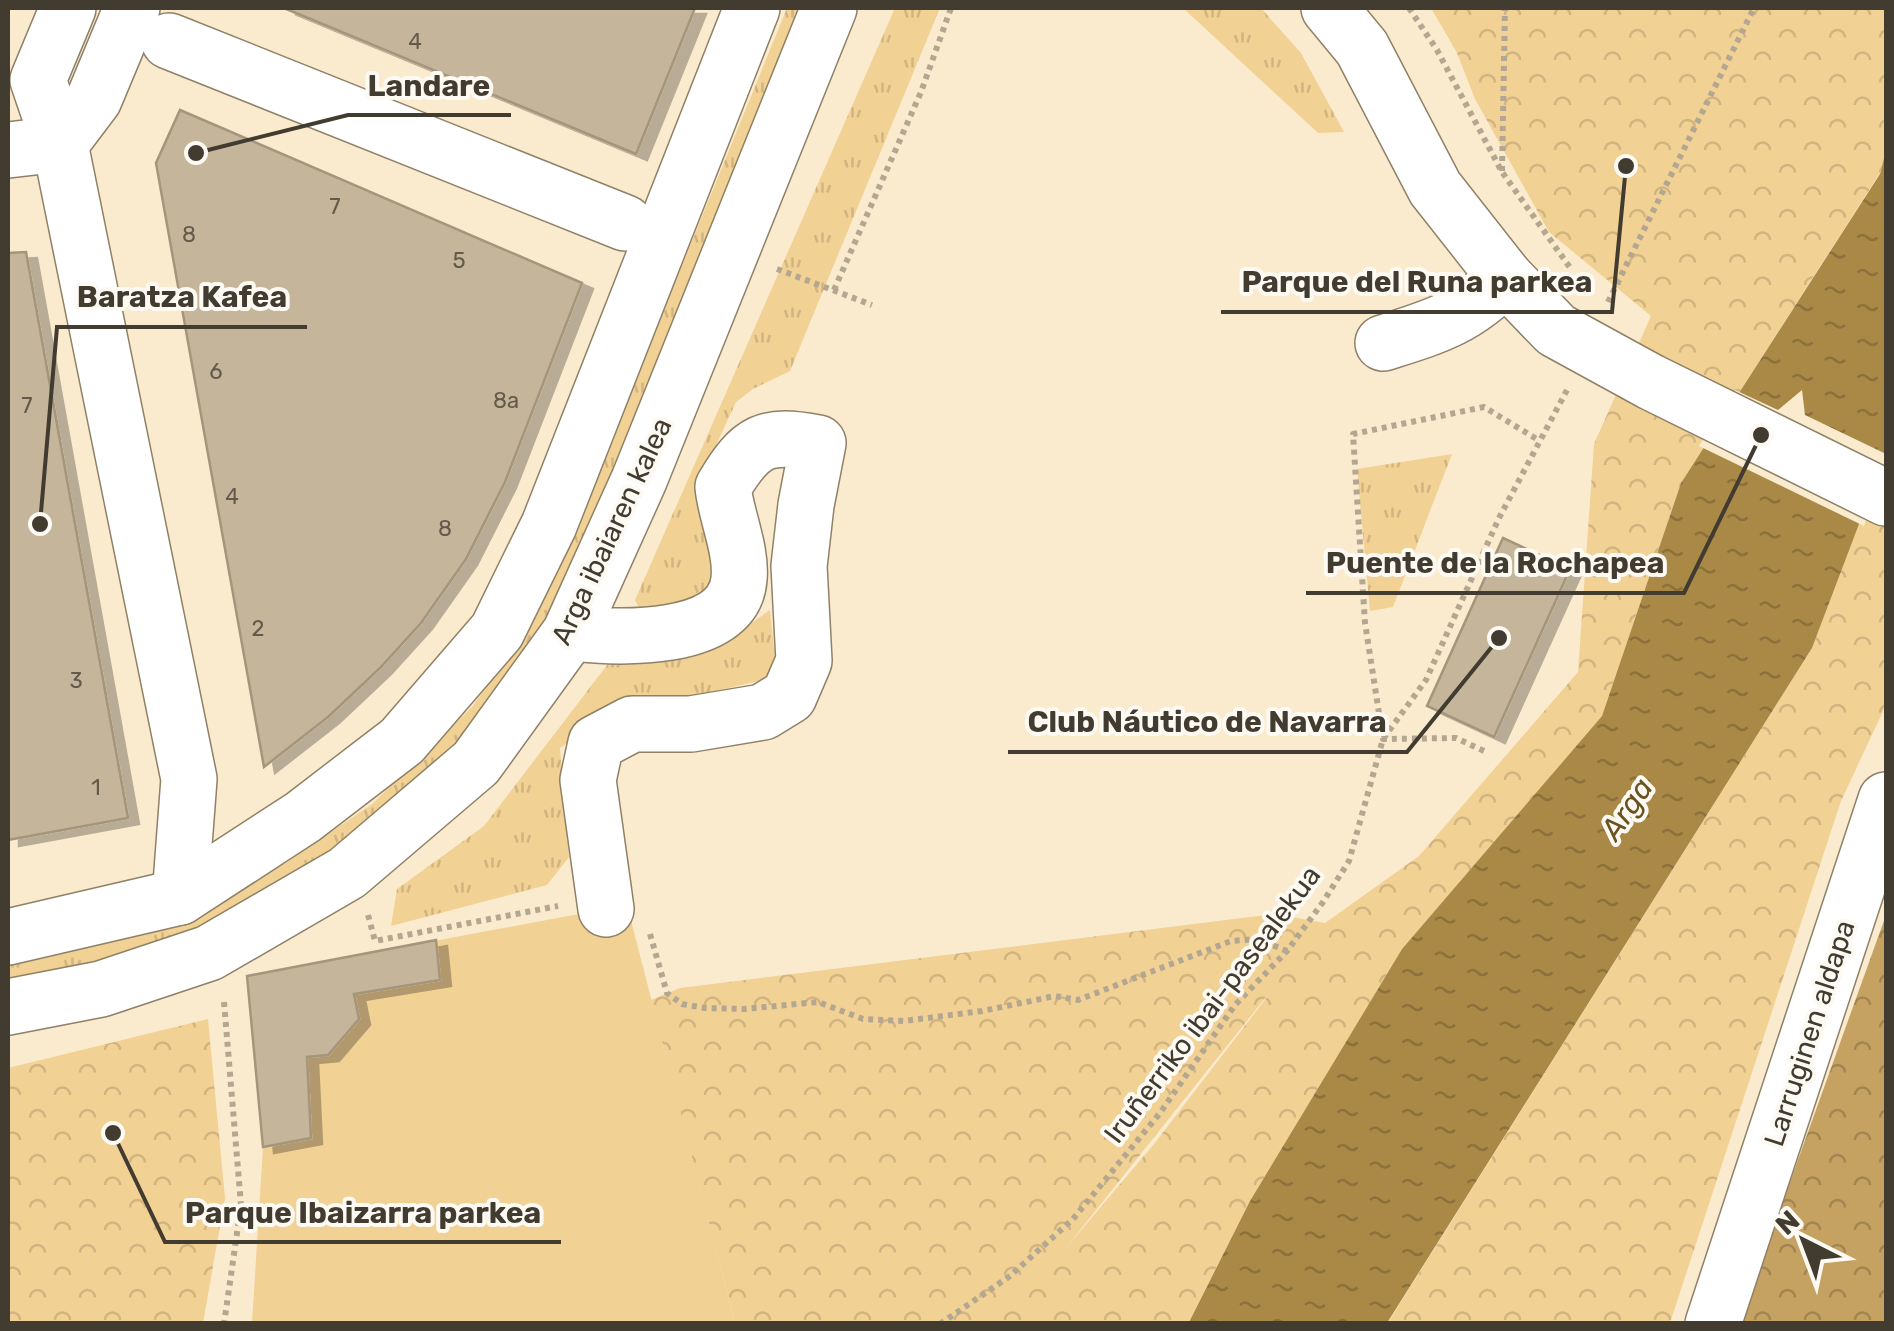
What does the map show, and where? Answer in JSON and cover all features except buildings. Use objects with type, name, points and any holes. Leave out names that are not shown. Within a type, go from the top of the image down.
[{"type":"street","points":[[68,8],[38,80],[34,147],[190,779],[180,898]]},
{"type":"street","points":[[8,937],[180,898],[303,817],[402,741],[497,630],[550,525],[752,8]]},
{"type":"street","name":"Arga ibaiaren kalea","points":[[8,1006],[216,966],[347,872],[476,762],[570,633],[639,480],[830,8]]},
{"type":"street","points":[[1329,8],[1362,48],[1435,188],[1505,278],[1556,330],[1651,382],[1886,498]]},
{"type":"street","points":[[34,147],[94,99],[150,24],[625,223]]},
{"type":"street","points":[[1383,342],[1438,326],[1483,301],[1505,278]]},
{"type":"street","points":[[570,633],[603,636],[696,628],[717,618],[733,603],[740,578],[724,486],[736,465],[760,442],[783,436],[818,442],[800,566],[804,662],[789,696],[762,712],[692,724],[632,724],[596,743],[588,780],[605,903]]},
{"type":"street","name":"Larruginen aldapa","points":[[1713,1324],[1886,800]]},
{"type":"path","points":[[834,290],[920,92],[951,8]]},
{"type":"path","points":[[1409,8],[1502,172],[1577,278]]},
{"type":"path","points":[[1502,172],[1505,8]]},
{"type":"path","name":"Iruñerriko ibai-pasealekua","points":[[940,1324],[1010,1276],[1073,1219],[1160,1113],[1235,1005],[1287,951],[1348,861],[1383,739],[1426,680],[1499,518],[1590,350],[1616,285],[1754,8]]},
{"type":"path","points":[[766,264],[872,305]]},
{"type":"path","points":[[1484,752],[1456,738],[1383,739],[1365,623],[1353,434],[1484,407],[1540,440]]},
{"type":"path","points":[[367,910],[375,941],[605,903],[637,889],[667,993],[682,1004],[744,1009],[818,1002],[863,1019],[904,1021],[1054,996],[1078,1000],[1231,941],[1257,940],[1287,951]]},
{"type":"path","points":[[216,966],[240,1205],[224,1324]]},
{"type":"green space","points":[[787,8],[809,8],[566,602],[481,727],[302,881],[164,949],[8,985],[8,962],[168,922],[286,863],[372,804],[472,707],[519,641],[559,567]]},
{"type":"green space","points":[[895,8],[940,8],[790,371],[736,402],[700,480],[709,522],[714,586],[647,622],[635,600]]},
{"type":"green space","points":[[1183,8],[1261,8],[1301,53],[1344,132],[1318,133]]},
{"type":"green space","points":[[1431,8],[1886,8],[1886,150],[1880,173],[1681,483],[1602,716],[1402,949],[1250,1201],[1188,1323],[735,1323],[651,1000],[680,988],[1275,914],[1325,923],[1419,856],[1578,672],[1594,444],[1651,316],[1549,232],[1475,99],[1457,53]],"holes":[[[1267,997],[1154,1144],[1065,1249]]]},
{"type":"green space","points":[[1886,453],[1886,705],[1841,801],[1670,1323],[1387,1324],[1812,648]]},
{"type":"green space","points":[[1452,454],[1393,607],[1370,611],[1357,469]]},
{"type":"green space","points":[[770,610],[777,677],[607,715],[560,748],[569,857],[547,885],[391,926],[397,889],[484,826],[611,660],[724,642]]},
{"type":"green space","points":[[627,905],[735,1323],[252,1323],[263,1147],[247,976]]},
{"type":"green space","points":[[1886,915],[1886,1319],[1883,1324],[1739,1324]]},
{"type":"green space","points":[[208,1019],[225,1198],[203,1323],[8,1323],[8,1068]]},
{"type":"water","name":"Arga","points":[[1886,150],[1886,453],[1812,648],[1387,1323],[1188,1324],[1250,1201],[1402,949],[1602,716],[1681,483],[1880,174]]},
{"type":"pier","points":[[1735,390],[1778,410],[1802,390],[1805,415],[1886,454],[1886,467],[1864,526],[1699,446]]},
{"type":"place","name":"Landare","points":[[196,153]]},
{"type":"place","name":"Parque del Runa parkea","points":[[1626,166]]},
{"type":"place","name":"Puente de la Rochapea","points":[[1761,435]]},
{"type":"place","name":"Baratza Kafea","points":[[40,524]]},
{"type":"place","name":"Club Náutico de Navarra","points":[[1499,638]]},
{"type":"place","name":"Parque Ibaizarra parkea","points":[[113,1133]]}]
